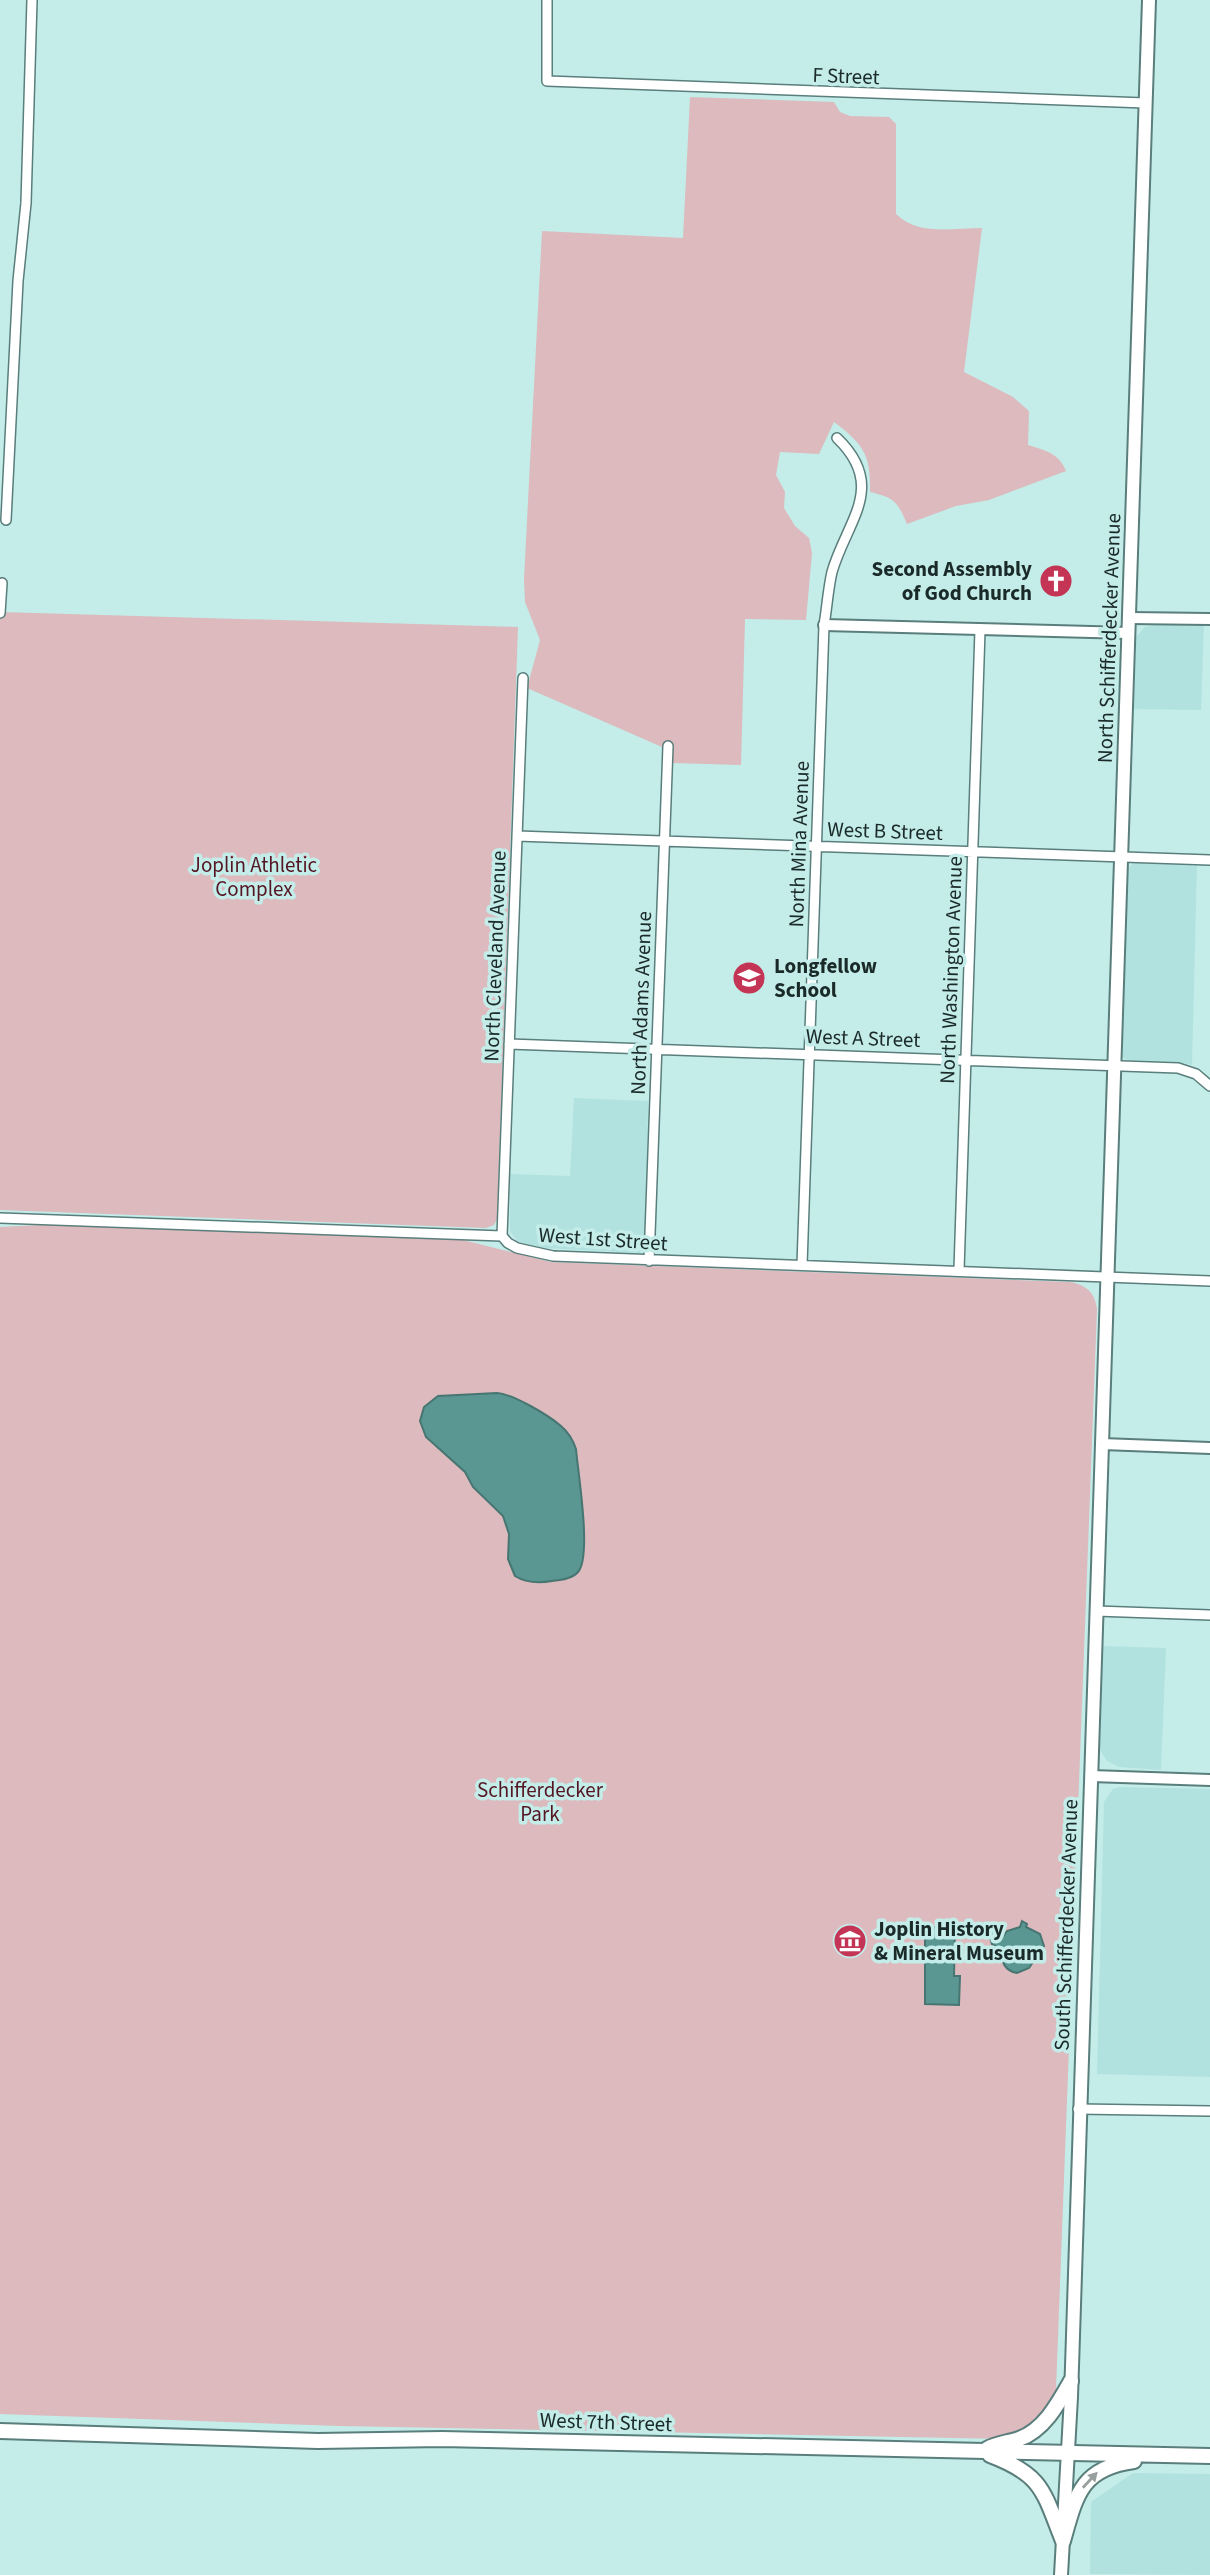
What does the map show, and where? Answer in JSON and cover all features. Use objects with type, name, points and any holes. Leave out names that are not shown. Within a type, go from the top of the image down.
[{"type":"main road","name":"North Schifferdecker Avenue","points":[[1108,1276],[1149,0]]},
{"type":"main road","name":"South Schifferdecker Avenue","points":[[1061,2575],[1071,2381],[1078,2109],[1108,1276]]},
{"type":"main road","points":[[982,2452],[999,2443],[1030,2435],[1042,2424],[1071,2381]]},
{"type":"main road","name":"West 7th Street","points":[[0,2431],[318,2441],[442,2439],[1210,2456]]},
{"type":"main road","points":[[982,2452],[1015,2465],[1037,2481],[1063,2541]]},
{"type":"main road","points":[[1063,2541],[1078,2495],[1094,2475],[1113,2465],[1150,2455]]},
{"type":"street","points":[[6,520],[18,281],[26,203],[32,0]]},
{"type":"street","name":"F Street","points":[[547,0],[547,81],[1145,103]]},
{"type":"street","name":"North Mina Avenue","points":[[802,1265],[824,625],[833,571],[854,523],[862,489],[854,461],[837,438]]},
{"type":"street","points":[[0,613],[2,583]]},
{"type":"street","points":[[1129,618],[1210,619]]},
{"type":"street","points":[[824,625],[1129,633]]},
{"type":"street","name":"North Washington Avenue","points":[[959,1270],[980,629]]},
{"type":"street","name":"North Cleveland Avenue","points":[[502,1236],[523,678]]},
{"type":"street","name":"North Adams Avenue","points":[[649,1261],[668,746]]},
{"type":"street","name":"West B Street","points":[[517,836],[1210,860]]},
{"type":"street","name":"West A Street","points":[[509,1044],[1178,1068],[1196,1074],[1210,1086]]},
{"type":"street","name":"West 1st Street","points":[[0,1218],[502,1236],[517,1248],[536,1254],[649,1261],[1210,1280]]},
{"type":"street","points":[[1102,1444],[1210,1448]]},
{"type":"street","points":[[1096,1611],[1210,1615]]},
{"type":"street","points":[[1091,1776],[1210,1780]]},
{"type":"street","points":[[1078,2109],[1210,2111]]},
{"type":"shaded area","points":[[1158,624],[1204,624],[1201,710],[1134,709],[1136,637],[1145,627]]},
{"type":"shaded area","points":[[1133,863],[1197,866],[1192,1065],[1128,1060],[1122,1057],[1128,869]]},
{"type":"shaded area","points":[[574,1098],[648,1101],[646,1248],[640,1253],[545,1248],[523,1244],[517,1241],[510,1231],[510,1174],[570,1176]]},
{"type":"shaded area","points":[[497,1393],[521,1401],[548,1416],[566,1431],[575,1446],[584,1549],[578,1572],[569,1578],[538,1582],[515,1576],[508,1559],[509,1534],[503,1516],[473,1487],[465,1472],[426,1437],[420,1421],[424,1407],[438,1396]]},
{"type":"shaded area","points":[[1102,1646],[1166,1648],[1161,1770],[1119,1767],[1107,1761],[1100,1750]]},
{"type":"shaded area","points":[[1113,1789],[1210,1789],[1210,2077],[1097,2074],[1104,1802]]},
{"type":"shaded area","points":[[1022,1921],[1027,1924],[1026,1927],[1040,1934],[1044,1946],[1029,1968],[1017,1973],[1004,1965],[1002,1950],[992,1944],[987,1928],[990,1925],[1003,1928],[1001,1939],[1007,1931],[1020,1927]]},
{"type":"shaded area","points":[[925,1927],[955,1928],[954,1976],[960,1976],[959,2005],[925,2004]]},
{"type":"shaded area","points":[[1133,2473],[1210,2474],[1210,2575],[1090,2574],[1091,2502]]},
{"type":"green space","points":[[690,97],[834,102],[840,112],[850,116],[889,117],[896,124],[896,214],[905,221],[925,228],[982,228],[964,372],[1013,397],[1029,411],[1028,445],[1056,456],[1066,471],[989,500],[956,506],[907,524],[894,502],[870,492],[869,468],[863,451],[852,437],[834,422],[819,454],[780,452],[776,475],[785,492],[784,508],[795,526],[809,538],[812,553],[806,620],[745,619],[741,765],[673,763],[662,747],[527,688],[540,640],[525,602],[524,579],[542,231],[683,238]]},
{"type":"green space","name":"Joplin Athletic Complex","points":[[0,612],[518,627],[497,1219],[494,1225],[486,1228],[0,1210]]},
{"type":"green space","name":"Schifferdecker Park","points":[[80,1223],[459,1239],[551,1262],[1070,1282],[1085,1287],[1092,1294],[1097,1309],[1056,2390],[1053,2399],[1031,2429],[1006,2439],[339,2426],[0,2414],[0,1227]]},
{"type":"place","name":"Second Assembly of God Church","points":[[1056,581]]},
{"type":"place","name":"Longfellow School","points":[[749,978]]},
{"type":"place","name":"Joplin History & Mineral Museum","points":[[850,1941]]}]
